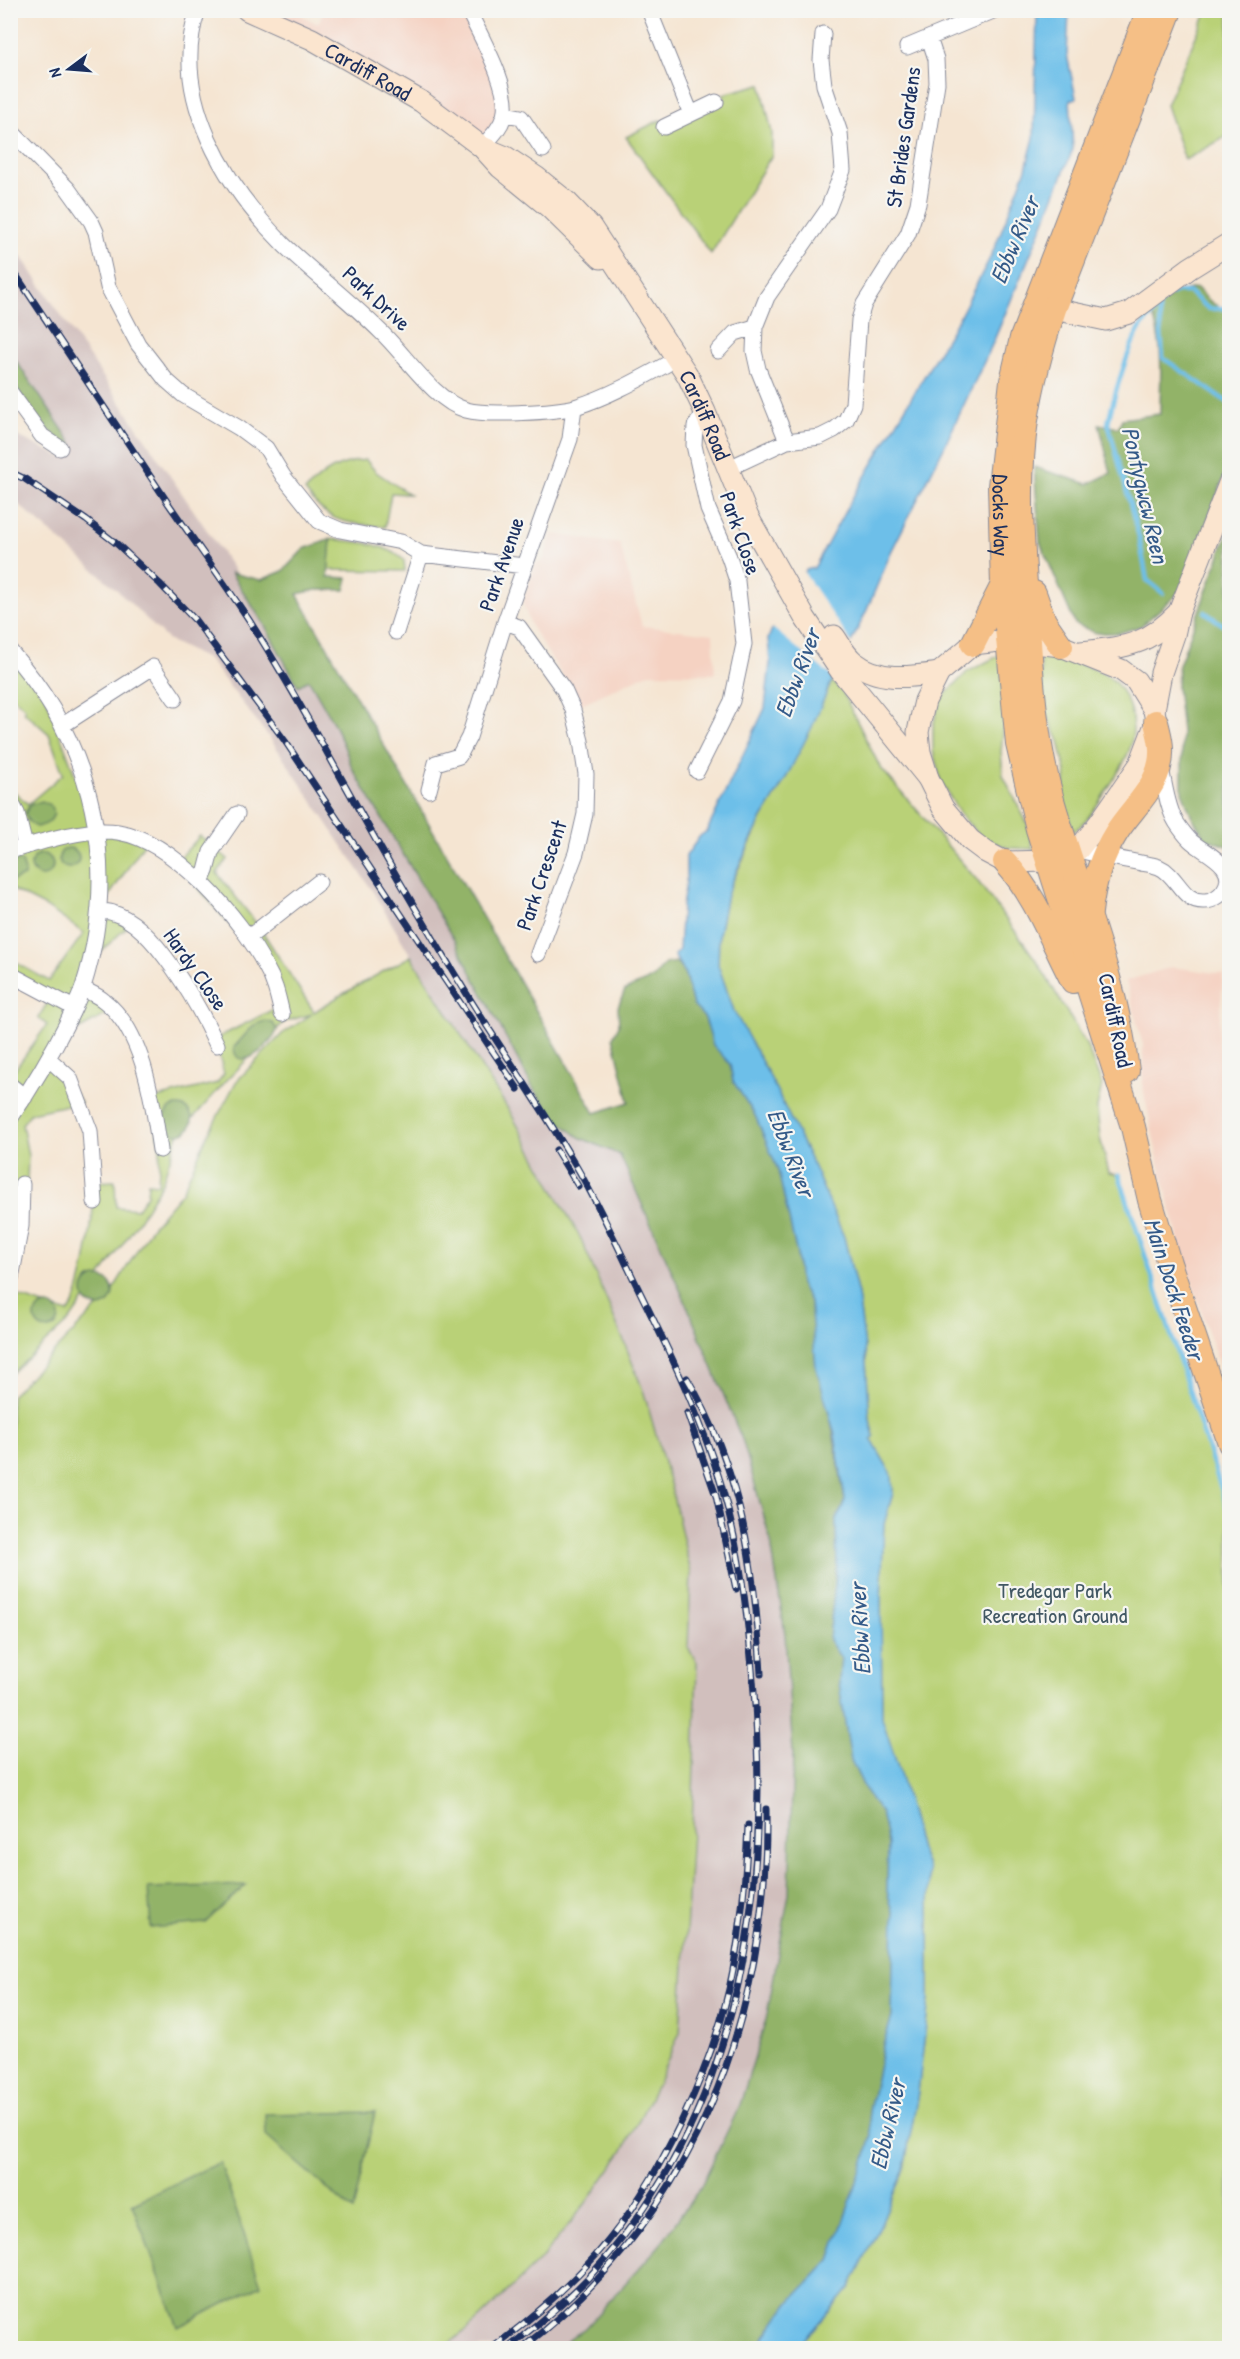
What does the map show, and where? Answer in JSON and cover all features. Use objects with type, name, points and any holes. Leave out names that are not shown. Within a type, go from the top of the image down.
[{"type":"main road","name":"Cardiff Road","points":[[248,10],[312,39],[422,102],[483,147],[500,167],[549,207],[629,286],[678,358],[705,412],[748,517],[767,550],[819,615],[844,663],[928,778]]},
{"type":"main road","name":"Docks Way","points":[[1018,641],[1003,585],[1000,486],[1012,381],[1022,338],[1149,10]]},
{"type":"main road","name":"Docks Way","points":[[1090,914],[1065,855],[1027,785],[1018,744],[1018,641],[1023,562],[1022,493],[1026,420],[1042,348],[1054,309],[1170,10]]},
{"type":"main road","points":[[1054,309],[1106,320],[1130,313],[1190,268],[1230,243]]},
{"type":"main road","points":[[1005,862],[1065,855],[1100,822],[1140,764],[1155,716],[1161,674],[1179,612],[1230,481]]},
{"type":"main road","points":[[1023,562],[1044,621],[1071,649],[1121,670],[1136,681],[1155,716],[1161,749],[1160,765],[1151,787],[1116,833],[1104,856],[1093,891],[1090,914]]},
{"type":"main road","points":[[1003,585],[973,644],[939,673],[925,701],[918,732],[920,752],[928,778],[943,808],[957,826],[986,852],[1005,862],[1021,881],[1038,908],[1072,978],[1102,1032]]},
{"type":"main road","points":[[973,644],[1018,641],[1071,649],[1115,648],[1145,640],[1161,631],[1179,612]]},
{"type":"main road","name":"Cardiff Road","points":[[844,663],[880,675],[906,678],[939,673]]},
{"type":"main road","name":"Docks Way","points":[[1065,855],[1102,1032]]},
{"type":"main road","name":"Cardiff Road","points":[[1090,914],[1110,984],[1125,1055],[1134,1127],[1150,1200],[1230,1443]]},
{"type":"main road","name":"Cardiff Road","points":[[1102,1032],[1134,1127]]},
{"type":"street","name":"Park Drive","points":[[198,10],[191,74],[194,101],[205,132],[236,186],[285,245],[365,316],[397,347],[438,394],[452,405],[468,411],[487,413],[536,412],[574,407],[617,390],[678,358]]},
{"type":"street","points":[[468,10],[500,81],[505,99],[505,114],[497,131],[483,147]]},
{"type":"street","points":[[649,10],[691,114]]},
{"type":"street","name":"St Brides Gardens","points":[[907,47],[993,10]]},
{"type":"street","points":[[787,441],[758,369],[754,351],[755,327],[767,297],[828,209],[843,170],[840,133],[824,85],[821,60],[822,34]]},
{"type":"street","name":"St Brides Gardens","points":[[727,469],[787,441],[820,437],[834,430],[846,420],[853,404],[859,320],[864,304],[908,234],[918,204],[937,83],[936,59],[929,38]]},
{"type":"street","points":[[664,127],[716,102]]},
{"type":"street","points":[[505,114],[521,117],[543,150]]},
{"type":"street","points":[[10,130],[68,189],[91,221],[96,232],[108,286],[138,344],[166,380],[183,395],[266,448],[283,476],[319,521],[340,530],[401,542],[420,554],[524,566]]},
{"type":"street","points":[[718,351],[735,333],[755,327]]},
{"type":"street","points":[[10,392],[42,436],[60,448]]},
{"type":"street","name":"Park Avenue","points":[[429,790],[436,763],[459,756],[469,737],[505,622],[570,439],[574,407]]},
{"type":"street","name":"Park Close","points":[[697,771],[732,701],[744,644],[737,581],[708,509],[696,455],[695,426],[705,412]]},
{"type":"street","points":[[396,632],[420,554]]},
{"type":"street","name":"Park Crescent","points":[[505,622],[519,627],[564,690],[573,710],[586,774],[585,814],[576,853],[538,954]]},
{"type":"street","points":[[10,651],[45,694],[63,725],[89,791],[96,831],[99,873],[99,911],[83,989],[49,1059],[10,1119]]},
{"type":"street","points":[[63,725],[153,667],[175,699]]},
{"type":"street","points":[[1065,855],[1104,856],[1159,867],[1174,877],[1186,895],[1195,900],[1213,900],[1226,888],[1227,871],[1221,862],[1190,840],[1176,821],[1168,802],[1160,765]]},
{"type":"street","points":[[10,800],[17,813],[18,849],[96,831],[115,831],[139,838],[161,850],[201,882],[249,937],[278,992],[282,1014]]},
{"type":"street","points":[[201,882],[211,852],[237,814]]},
{"type":"street","points":[[249,937],[319,882]]},
{"type":"street","name":"Hardy Close","points":[[99,911],[113,913],[124,918],[156,946],[203,1015],[217,1045]]},
{"type":"street","points":[[10,974],[74,1008]]},
{"type":"street","points":[[83,989],[102,999],[115,1010],[138,1053],[152,1090],[160,1150]]},
{"type":"street","points":[[49,1059],[70,1078],[81,1102],[90,1131],[95,1202]]},
{"type":"street","points":[[10,1085],[25,1097]]},
{"type":"street","points":[[10,1284],[22,1184]]},
{"type":"shaded area","points":[[242,11],[293,11],[318,24],[324,11],[468,11],[505,99],[482,147]]},
{"type":"shaded area","points":[[10,240],[257,604],[286,588],[554,1049],[620,1155],[685,1301],[743,1442],[771,1542],[785,1634],[793,1754],[789,1894],[766,2020],[740,2105],[700,2188],[659,2246],[585,2328],[558,2348],[444,2348],[477,2321],[539,2260],[583,2207],[622,2152],[692,1831],[697,1662],[688,1648],[691,1573],[671,1487],[644,1393],[581,1239],[510,1112],[372,890],[272,741],[209,660],[168,640],[116,589],[11,498],[11,433],[63,458],[73,445],[11,352]]},
{"type":"shaded area","points":[[552,534],[620,544],[642,626],[713,634],[715,674],[649,673],[577,706],[570,688],[531,626],[523,603],[535,565],[543,561]]},
{"type":"shaded area","points":[[1172,967],[1223,974],[1218,1043],[1230,1080],[1229,1395],[1182,1252],[1159,1163],[1143,1088],[1143,1045],[1126,981]]},
{"type":"green space","points":[[1207,11],[1229,11],[1229,135],[1185,160],[1166,105]]},
{"type":"green space","points":[[761,84],[772,133],[772,155],[711,254],[626,137],[660,120],[664,126],[725,100],[723,94]]},
{"type":"green space","points":[[1197,288],[1215,305],[1229,310],[1229,463],[1181,591],[1141,626],[1119,633],[1096,633],[1075,624],[1040,542],[1034,467],[1088,484],[1111,473],[1099,424],[1118,428],[1122,419],[1160,414],[1160,347],[1150,309],[1172,296]]},
{"type":"green space","points":[[10,352],[73,445],[66,445],[42,423],[27,405],[11,375]]},
{"type":"green space","points":[[366,460],[376,472],[409,494],[391,493],[385,527],[339,520],[322,510],[305,491],[332,469],[347,463]]},
{"type":"green space","points":[[1229,530],[1229,847],[1205,838],[1192,817],[1182,792],[1182,732],[1177,687],[1178,668]]},
{"type":"green space","points":[[331,539],[379,546],[404,560],[405,571],[328,570]]},
{"type":"green space","points":[[331,539],[328,577],[348,578],[345,590],[316,590],[297,594],[595,1113],[629,1102],[613,1037],[619,1025],[618,1007],[625,990],[653,978],[665,964],[676,962],[685,974],[693,1005],[705,1018],[713,1044],[730,1064],[733,1081],[755,1115],[778,1170],[797,1254],[800,1284],[810,1301],[845,1501],[836,1522],[837,1565],[829,1640],[841,1658],[839,1683],[851,1760],[867,1793],[881,1812],[888,1843],[887,1891],[894,1914],[892,2017],[883,2046],[869,2112],[871,2136],[830,2260],[787,2305],[757,2348],[558,2348],[585,2328],[659,2246],[700,2188],[740,2105],[766,2020],[789,1894],[793,1754],[785,1634],[771,1542],[743,1442],[685,1301],[620,1155],[579,1137],[557,1120],[533,1088],[454,940],[352,768],[338,734],[309,680],[298,686],[264,624],[231,573],[261,580],[283,571],[304,549]]},
{"type":"green space","points":[[10,651],[45,694],[96,831],[146,841],[99,911],[131,923],[89,963],[83,989],[115,1010],[59,1040],[49,1058],[81,1102],[31,1113],[22,1124],[28,1156],[27,1184],[11,1225],[10,1119],[25,1097],[11,1085],[11,1075],[47,1025],[38,1018],[51,997],[11,974],[11,960],[49,981],[84,933],[46,907],[11,889],[11,789],[28,804],[63,774],[49,734],[23,711],[25,708],[11,695]]},
{"type":"green space","points":[[1000,655],[1006,705],[1001,752],[1003,775],[1028,825],[1033,849],[1009,848],[982,838],[960,814],[941,782],[933,751],[933,726],[940,700],[967,672]]},
{"type":"green space","points":[[1040,656],[1079,664],[1106,675],[1117,684],[1123,694],[1133,722],[1128,754],[1112,783],[1090,814],[1073,832],[1063,797],[1066,772],[1059,741],[1043,707]]},
{"type":"green space","name":"Tredegar Park Recreation Ground","points":[[832,681],[843,693],[880,767],[976,879],[1018,935],[1038,963],[1086,1044],[1102,1085],[1097,1108],[1100,1138],[1109,1173],[1119,1175],[1229,1516],[1229,2348],[798,2348],[850,2287],[879,2228],[904,2169],[918,2092],[929,1999],[929,1871],[920,1850],[902,1780],[882,1719],[883,1543],[884,1524],[893,1493],[888,1468],[871,1439],[874,1437],[870,1420],[865,1347],[858,1295],[844,1237],[813,1165],[770,1077],[734,1011],[718,965],[719,934],[727,894],[762,818],[785,780]]},
{"type":"green space","points":[[42,801],[50,805],[54,813],[48,823],[36,827],[28,821],[25,813],[30,805]]},
{"type":"green space","points":[[200,836],[228,859],[217,873],[260,928],[314,1012],[411,956],[510,1112],[581,1239],[644,1393],[671,1487],[691,1573],[688,1648],[697,1662],[692,1831],[680,2032],[656,2087],[622,2152],[583,2207],[540,2260],[477,2321],[444,2348],[11,2348],[11,1396],[111,1293],[151,1228],[182,1192],[207,1136],[236,1082],[282,1034],[312,1014],[284,1022],[227,1080],[178,1135],[162,1183],[136,1225],[70,1320],[11,1374],[11,1294],[68,1313],[74,1303],[84,1270],[93,1210],[94,1182],[115,1181],[116,1207],[137,1209],[147,1195],[148,1183],[158,1184],[160,1150],[153,1099],[217,1083],[224,1074],[215,1039],[280,1006],[267,968],[176,862]]},
{"type":"green space","points":[[69,848],[76,851],[79,858],[76,865],[69,868],[62,865],[59,858],[62,851]]},
{"type":"green space","points":[[42,854],[50,857],[53,865],[50,873],[42,876],[34,873],[31,865],[34,857]]},
{"type":"green space","points":[[11,859],[22,862],[25,871],[24,876],[11,882]]},
{"type":"green space","points":[[265,1021],[273,1023],[277,1030],[274,1037],[254,1055],[247,1059],[240,1059],[234,1047],[254,1025]]},
{"type":"green space","points":[[178,1106],[188,1110],[192,1120],[188,1130],[178,1134],[168,1130],[164,1120],[168,1110]]},
{"type":"green space","points":[[98,1277],[109,1281],[113,1292],[109,1303],[98,1307],[87,1303],[83,1292],[87,1281]]},
{"type":"green space","points":[[47,1305],[56,1308],[59,1317],[56,1326],[47,1329],[38,1326],[35,1317],[38,1308]]},
{"type":"green space","points":[[246,1885],[205,1923],[151,1928],[148,1888]]},
{"type":"green space","points":[[375,2112],[353,2211],[266,2136],[265,2114]]},
{"type":"green space","points":[[220,2162],[261,2285],[178,2327],[132,2204]]},
{"type":"water","name":"Ebbw River","points":[[1037,11],[1069,11],[1067,55],[1076,98],[1070,100],[1073,149],[992,345],[891,552],[866,612],[812,727],[740,863],[727,894],[719,934],[718,965],[734,1011],[770,1077],[813,1165],[844,1237],[858,1295],[865,1347],[870,1420],[874,1437],[871,1439],[892,1477],[893,1493],[884,1524],[883,1543],[882,1718],[902,1780],[920,1850],[929,1871],[929,1999],[918,2092],[904,2169],[879,2228],[850,2287],[798,2348],[757,2348],[787,2305],[830,2260],[865,2159],[871,2136],[869,2112],[883,2046],[892,2017],[894,1914],[887,1891],[888,1843],[881,1812],[867,1793],[851,1760],[839,1683],[841,1658],[829,1640],[837,1565],[836,1522],[845,1500],[835,1435],[816,1367],[810,1301],[800,1284],[797,1254],[778,1170],[755,1115],[733,1081],[730,1064],[713,1045],[705,1018],[693,1005],[685,974],[674,955],[679,950],[686,882],[686,856],[700,836],[707,831],[765,708],[770,663],[768,639],[772,629],[806,570],[814,568],[851,500],[960,316],[992,254],[1026,169],[1034,138]]},
{"type":"pier","points":[[803,571],[853,645],[835,679],[770,626]]},
{"type":"waterway","name":"Pontygwcw Reen","points":[[1172,294],[1189,292],[1209,309],[1230,308]]},
{"type":"waterway","name":"Pontygwcw Reen","points":[[1161,301],[1141,327],[1131,347],[1117,387],[1108,423],[1139,537],[1147,580],[1163,593]]},
{"type":"waterway","points":[[1159,307],[1163,358],[1230,404]]},
{"type":"waterway","points":[[1205,612],[1230,630]]},
{"type":"waterway","name":"Main Dock Feeder","points":[[1119,1175],[1230,1516]]},
{"type":"railway","points":[[10,266],[249,620],[445,959],[581,1174],[606,1221],[690,1398],[725,1497],[738,1557],[747,1617],[758,1761],[757,1841],[749,1920],[735,1998],[712,2073],[681,2146],[640,2214],[588,2278],[559,2306],[508,2348]]},
{"type":"railway","points":[[10,472],[25,479],[86,520],[117,544],[195,620],[285,741],[518,1089]]},
{"type":"railway","points":[[556,1150],[578,1186]]},
{"type":"railway","points":[[687,1378],[706,1413],[733,1484],[755,1596],[761,1674]]},
{"type":"railway","points":[[687,1413],[716,1496],[736,1589]]},
{"type":"railway","points":[[522,2348],[582,2296],[633,2238],[675,2175],[709,2108],[735,2038],[753,1964],[763,1888],[766,1809]]},
{"type":"railway","points":[[492,2348],[547,2304],[597,2254],[642,2193],[682,2120],[699,2082],[725,2006],[739,1934],[748,1825]]}]
